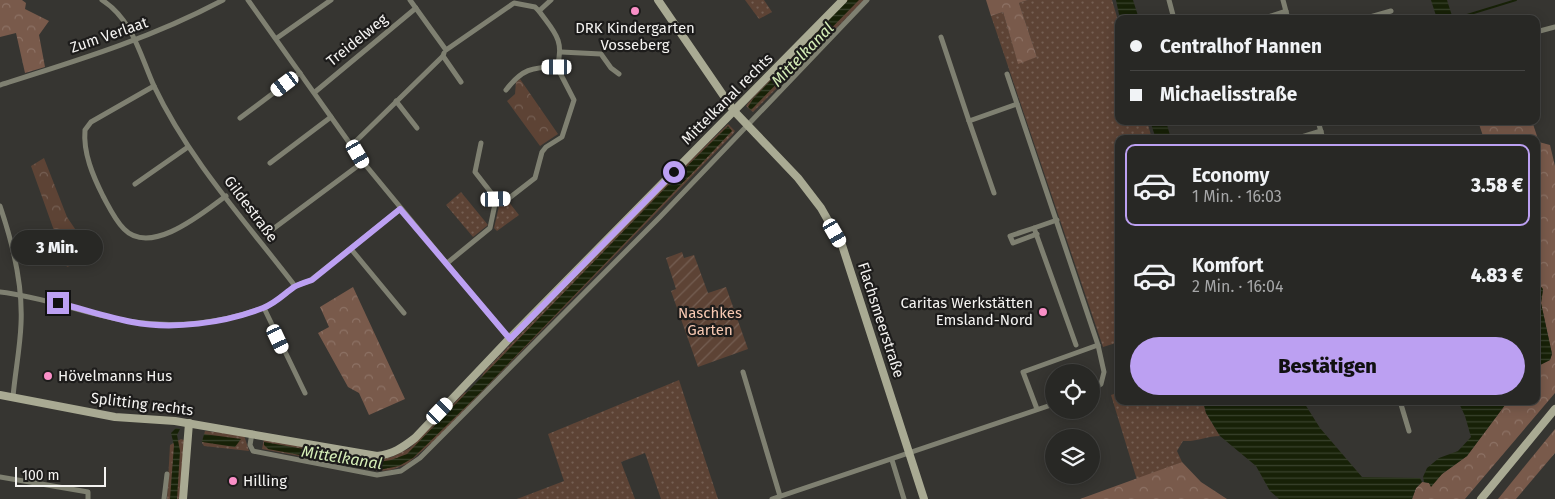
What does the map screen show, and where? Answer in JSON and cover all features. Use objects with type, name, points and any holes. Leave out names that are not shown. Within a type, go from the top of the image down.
[{"type":"main road","name":"Flachsmeerstraße","points":[[658,0],[741,118],[798,178],[821,208],[842,245],[924,499]]},
{"type":"main road","name":"Mittelkanal rechts","points":[[252,433],[377,456],[390,454],[402,449],[510,339],[741,118],[843,0]]},
{"type":"main road","name":"Splitting rechts","points":[[0,395],[115,417],[189,423],[252,433]]},
{"type":"main road","points":[[1481,499],[1555,409]]},
{"type":"main road","points":[[183,499],[189,423]]},
{"type":"street","name":"Gildestraße","points":[[102,0],[120,16],[136,41],[154,86],[188,147],[295,286]]},
{"type":"street","name":"Zum Verlaat","points":[[0,85],[136,41],[192,17],[223,0]]},
{"type":"street","points":[[248,0],[277,38],[363,162],[400,209],[510,339]]},
{"type":"street","points":[[277,38],[331,0]]},
{"type":"street","points":[[410,0],[446,50]]},
{"type":"street","points":[[539,11],[551,0]]},
{"type":"street","points":[[252,433],[250,445],[253,451],[377,475],[400,471],[420,458],[660,217],[741,118],[867,0]]},
{"type":"street","points":[[1169,0],[1173,15]]},
{"type":"street","points":[[1282,0],[1287,15]]},
{"type":"street","points":[[352,145],[443,56],[446,50],[514,3],[535,7],[561,43],[557,67],[574,100],[562,137],[546,147],[542,152],[534,178],[508,199],[496,199]]},
{"type":"street","name":"Treidelweg","points":[[314,92],[416,8]]},
{"type":"street","points":[[1376,15],[1391,11]]},
{"type":"street","points":[[1276,15],[1286,12]]},
{"type":"street","points":[[1540,31],[1555,27]]},
{"type":"street","points":[[941,37],[994,193]]},
{"type":"street","points":[[561,52],[601,54],[611,68],[619,74]]},
{"type":"street","points":[[443,56],[461,82]]},
{"type":"street","points":[[506,90],[514,80],[533,67],[557,67]]},
{"type":"street","points":[[240,118],[300,73]]},
{"type":"street","points":[[1007,74],[1098,345],[1104,372],[1100,385]]},
{"type":"street","points":[[154,86],[92,122],[85,130],[86,152],[96,182],[124,230],[143,237],[156,236],[182,227],[226,196]]},
{"type":"street","points":[[396,101],[417,128]]},
{"type":"street","points":[[970,121],[1017,104]]},
{"type":"street","points":[[270,163],[331,117]]},
{"type":"street","points":[[1319,125],[1322,135]]},
{"type":"street","points":[[1307,135],[1321,130]]},
{"type":"street","points":[[446,264],[490,228],[496,199],[475,172],[481,143]]},
{"type":"street","points":[[135,184],[188,147]]},
{"type":"street","points":[[273,229],[363,162]]},
{"type":"street","points":[[0,206],[11,237],[21,294],[20,352],[13,397]]},
{"type":"street","points":[[0,292],[21,294],[133,322],[171,325],[217,320],[264,308],[288,293],[295,286],[312,280],[400,209]]},
{"type":"street","points":[[1037,234],[1013,243],[1010,236],[1057,220]]},
{"type":"street","points":[[1034,228],[1076,345]]},
{"type":"street","points":[[351,249],[404,313]]},
{"type":"street","points":[[264,308],[306,393]]},
{"type":"street","points":[[1037,409],[1023,372],[1098,345]]},
{"type":"street","points":[[742,372],[780,496]]},
{"type":"street","points":[[1401,405],[1409,431]]},
{"type":"street","points":[[772,499],[910,454],[1045,407]]},
{"type":"street","points":[[892,460],[904,499]]},
{"type":"street","points":[[164,499],[167,474]]},
{"type":"street","points":[[0,478],[88,492],[88,499]]},
{"type":"green space","points":[[0,0],[22,0],[26,3],[25,9],[49,21],[39,35],[45,67],[25,73],[16,33],[0,37]]},
{"type":"green space","points":[[745,0],[764,0],[772,12],[759,19]]},
{"type":"green space","points":[[846,0],[864,0],[753,112],[746,106],[748,103]]},
{"type":"green space","points":[[986,0],[1028,0],[1019,3],[1037,57],[1018,64],[1003,12],[991,16]]},
{"type":"green space","points":[[1028,0],[1112,0],[1116,15],[1115,125],[1148,125],[1151,135],[1115,135],[1115,343],[1103,347],[991,16],[1003,12],[1018,63],[1037,57],[1019,3]]},
{"type":"green space","points":[[520,79],[558,134],[540,146],[507,101],[515,94],[516,82]]},
{"type":"green space","points":[[728,124],[735,131],[733,134],[436,439],[407,464],[391,470],[380,471],[262,449],[264,439],[376,459],[392,457],[410,448],[465,392],[480,380],[484,372],[659,191]]},
{"type":"green space","points":[[1479,125],[1533,125],[1537,135],[1483,135]]},
{"type":"green space","points":[[1540,142],[1550,145],[1555,166],[1555,393],[1465,499],[1412,499],[1416,488],[1422,482],[1429,483],[1431,486],[1442,474],[1467,456],[1505,405],[1540,405],[1540,365],[1550,360],[1552,354],[1541,303],[1543,290],[1540,286]]},
{"type":"green space","points":[[44,158],[67,217],[94,257],[67,267],[31,166]]},
{"type":"green space","points":[[461,192],[488,225],[473,237],[446,205]]},
{"type":"green space","points":[[508,201],[519,215],[497,231],[494,228],[500,202]]},
{"type":"green space","name":"Naschkes Garten","points":[[682,252],[684,258],[694,255],[708,293],[726,287],[748,349],[698,367],[671,291],[676,289],[666,258]]},
{"type":"green space","points":[[353,287],[405,399],[369,415],[359,393],[348,387],[318,333],[329,327],[320,307]]},
{"type":"green space","points":[[679,380],[718,499],[661,499],[645,453],[621,462],[635,499],[517,499],[564,481],[548,434]]},
{"type":"green space","points":[[1115,394],[1115,405],[1204,405],[1206,413],[1220,436],[1183,441],[1177,451],[1182,462],[1137,480],[1111,395]]},
{"type":"green space","points":[[1555,429],[1555,453],[1516,499],[1498,499]]},
{"type":"green space","points":[[205,431],[244,435],[249,451],[204,446],[202,443]]},
{"type":"green space","points":[[181,439],[184,440],[181,499],[167,499],[170,445]]},
{"type":"green space","points":[[1182,462],[1201,482],[1227,499],[1080,499]]},
{"type":"water","name":"Mittelkanal","points":[[848,0],[859,0],[751,110],[748,107],[753,99]]},
{"type":"water","points":[[1116,0],[1133,0],[1138,15],[1119,15]]},
{"type":"water","points":[[1431,0],[1447,0],[1452,15],[1436,15]]},
{"type":"water","points":[[1151,125],[1167,125],[1170,135],[1155,135]]},
{"type":"water","name":"Mittelkanal","points":[[728,126],[732,131],[701,164],[482,391],[413,458],[399,466],[379,470],[268,449],[264,445],[264,442],[378,462],[391,460],[407,454],[675,178]]},
{"type":"water","points":[[1540,286],[1543,289],[1541,303],[1552,354],[1550,360],[1540,365]]},
{"type":"water","points":[[1204,405],[1306,405],[1320,428],[1362,477],[1420,478],[1422,482],[1416,488],[1412,499],[1279,499],[1270,491],[1256,466],[1220,436],[1206,413]]},
{"type":"water","points":[[1460,405],[1505,405],[1467,456],[1442,474],[1431,487],[1429,483],[1424,482],[1423,477],[1427,468],[1439,458],[1458,451],[1471,437]]},
{"type":"water","points":[[176,428],[180,429],[177,435],[180,451],[177,499],[170,499],[174,445],[171,433]]},
{"type":"water","points":[[204,434],[241,439],[235,447],[202,442]]},
{"type":"waterway","points":[[1467,15],[1516,0]]},
{"type":"place","name":"DRK Kindergarten Vosseberg","points":[[635,11]]},
{"type":"place","name":"Caritas Werkstätten Emsland-Nord","points":[[1043,312]]},
{"type":"place","name":"Hövelmanns Hus","points":[[48,376]]},
{"type":"place","name":"Hilling","points":[[233,481]]},
{"type":"route","points":[[58,303],[133,322],[171,325],[217,320],[239,315],[264,308],[288,293],[295,286],[312,280],[400,209],[510,339],[674,172]]}]
